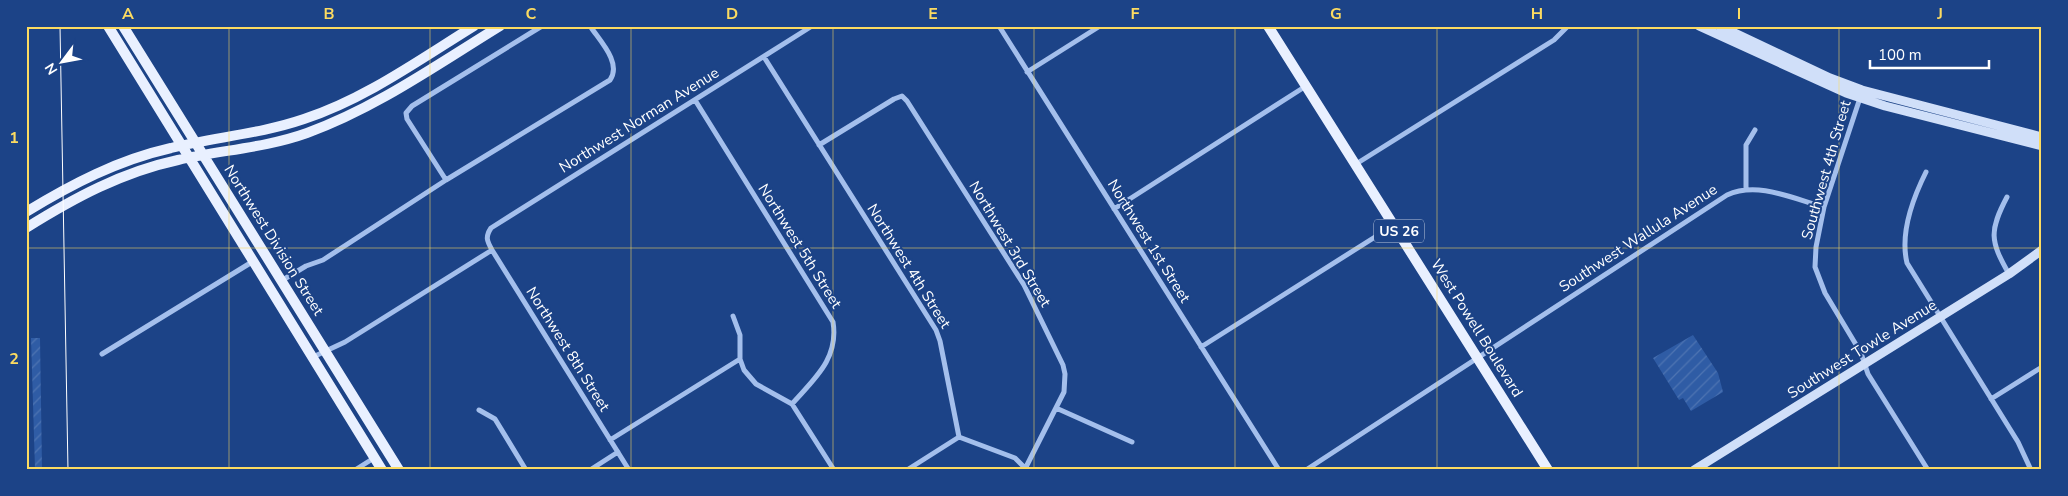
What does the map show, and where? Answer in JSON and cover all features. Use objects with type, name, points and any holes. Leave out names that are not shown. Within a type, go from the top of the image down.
[{"type":"main road","name":"Northwest Division Street","points":[[108,26],[382,470]]},
{"type":"main road","name":"Northwest Division Street","points":[[124,26],[399,470]]},
{"type":"main road","points":[[26,212],[75,183],[140,156],[195,143],[252,134],[324,112],[373,88],[474,26]]},
{"type":"main road","points":[[26,228],[76,198],[144,169],[188,158],[280,141],[345,118],[500,26]]},
{"type":"main road","name":"West Powell Boulevard","points":[[1268,26],[1548,470]]},
{"type":"main road","points":[[1699,26],[1824,84],[2042,146]]},
{"type":"main road","points":[[1720,26],[1861,94],[2042,137]]},
{"type":"main road","points":[[2022,141],[2042,142]]},
{"type":"main road","name":"Southwest Towle Avenue","points":[[1694,470],[2009,274],[2042,250]]},
{"type":"street","points":[[446,180],[407,119],[406,113],[412,106],[542,26]]},
{"type":"street","points":[[282,281],[306,266],[330,255],[446,180],[610,80],[615,74],[614,64],[590,26]]},
{"type":"street","name":"Northwest Norman Avenue","points":[[487,240],[487,234],[491,228],[812,26]]},
{"type":"street","name":"Northwest 1st Street","points":[[999,26],[1279,470]]},
{"type":"street","points":[[1027,72],[1100,26]]},
{"type":"street","points":[[1356,164],[1554,40],[1568,26]]},
{"type":"street","name":"Northwest 4th Street","points":[[764,57],[936,330],[940,341],[959,437]]},
{"type":"street","points":[[1114,209],[1307,86]]},
{"type":"street","name":"Southwest 4th Street","points":[[1861,94],[1824,207],[1816,247],[1815,267],[1825,293],[1861,353],[1868,374],[1928,470]]},
{"type":"street","name":"Northwest 3rd Street","points":[[819,145],[902,96],[907,101],[1024,285],[1065,374],[1064,392],[1026,468]]},
{"type":"street","name":"Northwest 5th Street","points":[[695,100],[833,322],[835,341],[830,360],[792,404]]},
{"type":"street","points":[[1746,190],[1746,145],[1755,130]]},
{"type":"street","points":[[1926,172],[1918,188],[1911,213],[1904,253],[1911,272],[2018,442],[2031,470]]},
{"type":"street","name":"Southwest Wallula Avenue","points":[[1306,470],[1727,195],[1746,190],[1762,190],[1824,207]]},
{"type":"street","points":[[2007,198],[1996,217],[1993,237],[1996,251],[2009,274]]},
{"type":"street","points":[[1201,347],[1394,225]]},
{"type":"street","name":"Northwest 8th Street","points":[[487,240],[629,470]]},
{"type":"street","points":[[312,358],[326,352],[492,250]]},
{"type":"street","points":[[102,354],[252,262]]},
{"type":"street","points":[[733,316],[740,335],[740,359],[744,370],[756,384],[792,404],[834,470]]},
{"type":"street","points":[[610,440],[740,359]]},
{"type":"street","points":[[1991,399],[2042,367]]},
{"type":"street","points":[[1056,408],[1132,442]]},
{"type":"street","points":[[479,410],[495,419],[526,470]]},
{"type":"street","points":[[906,470],[959,437],[1015,458],[1026,468]]},
{"type":"street","points":[[590,470],[618,452]]},
{"type":"street","points":[[355,470],[374,458]]},
{"type":"shaded area","points":[[1693,335],[1718,373],[1723,392],[1691,411],[1683,398],[1679,400],[1653,358]]},
{"type":"shaded area","points":[[31,338],[40,338],[42,468],[35,469]]},
{"type":"tram line","points":[[60,26],[68,470]]}]
